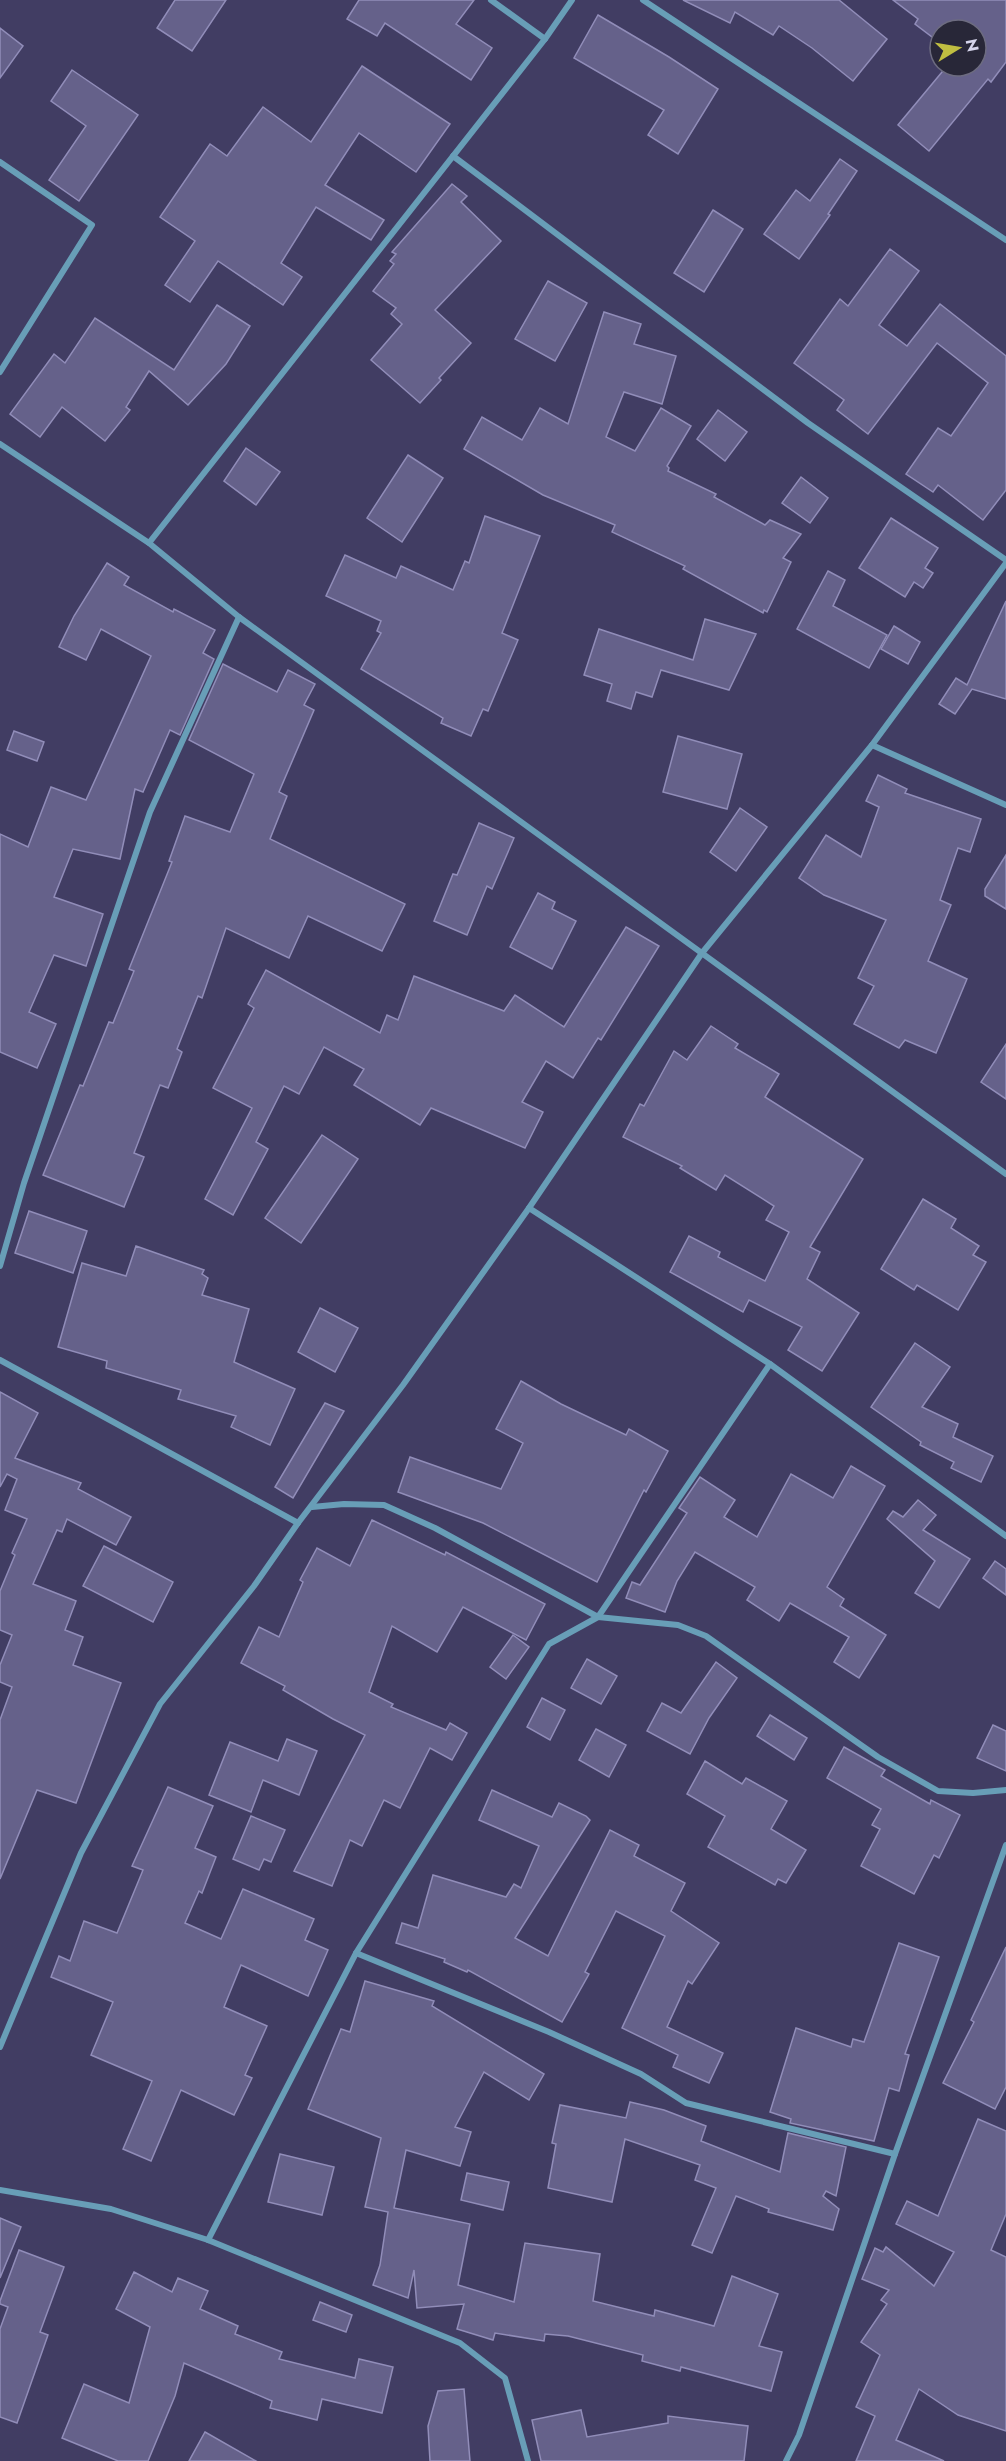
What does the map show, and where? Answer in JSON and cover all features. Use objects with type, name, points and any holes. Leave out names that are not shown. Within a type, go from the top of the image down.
[{"type":"street","points":[[491,0],[545,39]]},
{"type":"street","points":[[149,543],[545,39],[572,0]]},
{"type":"street","points":[[643,0],[1006,240]]},
{"type":"street","points":[[0,2047],[81,1852],[160,1704],[254,1586],[530,1208],[702,953],[872,745],[1006,561],[808,423],[453,156]]},
{"type":"street","points":[[0,162],[93,225],[0,372]]},
{"type":"street","points":[[0,444],[149,543],[239,617],[1006,1173]]},
{"type":"street","points":[[0,1266],[24,1183],[150,812],[239,617]]},
{"type":"street","points":[[872,745],[1006,805]]},
{"type":"street","points":[[530,1208],[770,1364],[1006,1536]]},
{"type":"street","points":[[0,1360],[298,1523]]},
{"type":"street","points":[[208,2240],[356,1953],[549,1644],[598,1617],[770,1364]]},
{"type":"street","points":[[312,1507],[344,1504],[384,1505],[435,1528],[598,1617],[678,1625],[706,1636],[878,1757],[938,1791],[973,1793],[1006,1790]]},
{"type":"street","points":[[786,2461],[799,2435],[895,2154],[1006,1845]]},
{"type":"street","points":[[356,1953],[549,2032],[641,2074],[686,2103],[895,2154]]},
{"type":"street","points":[[0,2190],[111,2209],[208,2240],[460,2343],[505,2378],[528,2461]]},
{"type":"building","points":[[175,0],[226,0],[192,51],[157,28]]},
{"type":"building","points":[[359,0],[474,0],[456,24],[492,48],[471,80],[385,23],[377,36],[347,19]]},
{"type":"building","points":[[683,0],[839,0],[887,39],[853,81],[812,48],[779,26],[773,35],[735,12],[730,23]]},
{"type":"building","points":[[893,0],[1006,0],[1006,62],[991,82],[988,79],[929,151],[898,125],[937,78],[988,78],[988,18],[928,18],[928,34],[915,24],[918,19]]},
{"type":"building","points":[[598,15],[718,89],[678,154],[648,135],[664,110],[574,58]]},
{"type":"building","points":[[0,28],[23,46],[0,78]]},
{"type":"building","points":[[362,66],[450,124],[416,172],[359,133],[325,185],[384,220],[371,240],[316,207],[281,263],[302,277],[283,305],[218,261],[190,302],[165,285],[195,241],[160,217],[210,144],[227,156],[263,107],[311,142]]},
{"type":"building","points":[[72,70],[138,115],[79,201],[49,180],[86,126],[51,101]]},
{"type":"building","points":[[840,159],[857,171],[799,259],[764,234],[796,190],[810,201]]},
{"type":"building","points":[[452,184],[467,196],[461,202],[501,241],[435,310],[471,343],[420,403],[371,360],[402,324],[391,314],[396,308],[373,291],[394,264],[390,261],[396,254],[392,252]]},
{"type":"building","points":[[713,210],[743,229],[704,292],[674,273]]},
{"type":"building","points":[[890,249],[919,271],[879,325],[907,346],[940,304],[1006,356],[1006,490],[983,520],[938,485],[933,492],[906,474],[938,428],[951,436],[988,383],[937,343],[868,434],[837,410],[844,400],[794,363],[840,299],[848,306]]},
{"type":"building","points":[[548,281],[587,303],[555,361],[515,339]]},
{"type":"building","points":[[217,305],[250,326],[226,364],[188,405],[149,371],[126,407],[130,410],[105,441],[62,407],[40,437],[10,414],[54,354],[65,363],[95,318],[174,370]]},
{"type":"building","points":[[604,312],[641,324],[634,344],[676,356],[662,404],[624,392],[606,437],[635,451],[661,408],[691,426],[667,466],[668,471],[716,494],[714,497],[765,525],[770,520],[801,534],[783,558],[791,562],[767,612],[764,610],[763,613],[683,569],[685,566],[612,532],[615,525],[543,495],[464,449],[482,417],[522,440],[540,408],[568,424]]},
{"type":"building","points":[[718,410],[747,432],[725,461],[697,439]]},
{"type":"building","points":[[246,448],[280,472],[256,505],[224,481]]},
{"type":"building","points":[[408,455],[443,478],[402,542],[367,518]]},
{"type":"building","points":[[801,477],[828,498],[810,523],[782,503]]},
{"type":"building","points":[[485,516],[540,536],[502,633],[518,640],[488,711],[483,709],[471,736],[441,723],[443,718],[361,669],[381,633],[377,631],[381,621],[326,596],[345,555],[396,578],[401,566],[453,590],[465,561],[469,563]]},
{"type":"building","points":[[891,518],[938,548],[925,568],[933,573],[923,588],[914,582],[905,597],[859,568]]},
{"type":"building","points":[[107,563],[129,577],[124,585],[173,612],[174,609],[215,630],[203,653],[214,659],[180,735],[170,730],[143,792],[135,789],[120,859],[73,849],[54,897],[103,914],[86,966],[54,955],[29,1012],[56,1024],[37,1068],[0,1052],[0,834],[28,847],[51,787],[86,800],[151,656],[101,629],[86,660],[59,647],[74,616]]},
{"type":"building","points":[[828,571],[845,580],[833,606],[887,635],[869,668],[797,629]]},
{"type":"building","points":[[1006,601],[1006,699],[972,689],[955,714],[939,704],[956,678],[967,685]]},
{"type":"building","points":[[705,619],[756,634],[729,690],[661,670],[652,697],[636,692],[631,709],[607,701],[612,684],[584,675],[599,629],[693,660]]},
{"type":"building","points":[[894,626],[920,642],[908,664],[881,649]]},
{"type":"building","points":[[223,664],[277,692],[288,670],[315,684],[304,705],[314,710],[279,792],[287,796],[270,839],[405,904],[382,951],[308,916],[289,958],[226,928],[202,998],[198,996],[177,1049],[182,1052],[168,1088],[160,1085],[134,1153],[144,1157],[124,1207],[43,1175],[80,1085],[83,1086],[109,1022],[113,1023],[134,971],[129,969],[172,862],[169,861],[185,816],[230,832],[254,774],[189,740]]},
{"type":"building","points":[[14,731],[44,742],[37,761],[7,750]]},
{"type":"building","points":[[678,736],[742,754],[727,809],[663,792]]},
{"type":"building","points":[[878,775],[907,789],[905,793],[981,819],[970,852],[958,848],[940,900],[951,905],[928,961],[967,979],[936,1053],[905,1040],[899,1048],[854,1024],[874,986],[858,978],[886,920],[824,895],[799,878],[826,835],[861,857],[879,807],[866,801]]},
{"type":"building","points":[[740,808],[767,827],[736,871],[710,852]]},
{"type":"building","points":[[479,823],[514,838],[492,889],[487,886],[467,935],[434,921],[453,874],[457,875]]},
{"type":"building","points":[[1006,855],[1006,909],[985,896],[985,889]]},
{"type":"building","points":[[538,893],[555,902],[552,909],[576,921],[552,969],[510,947]]},
{"type":"building","points":[[626,927],[659,946],[601,1040],[598,1038],[573,1078],[546,1061],[522,1102],[543,1112],[525,1148],[431,1108],[420,1125],[354,1085],[364,1069],[324,1047],[299,1094],[284,1086],[256,1142],[268,1149],[233,1215],[205,1199],[252,1108],[213,1088],[254,1008],[248,1004],[266,970],[380,1033],[387,1015],[398,1020],[414,976],[504,1011],[515,995],[564,1027]]},
{"type":"building","points":[[711,1026],[738,1044],[735,1048],[779,1074],[765,1097],[863,1159],[810,1247],[820,1252],[807,1279],[859,1313],[822,1371],[788,1350],[802,1327],[749,1300],[743,1312],[670,1272],[689,1236],[720,1252],[718,1257],[765,1281],[789,1232],[766,1220],[774,1206],[725,1175],[716,1190],[680,1168],[682,1166],[623,1137],[640,1104],[644,1106],[674,1051],[687,1060]]},
{"type":"building","points":[[1006,1044],[1006,1099],[981,1082]]},
{"type":"building","points":[[322,1135],[358,1159],[301,1243],[265,1218]]},
{"type":"building","points":[[923,1199],[956,1219],[951,1228],[979,1246],[973,1255],[986,1262],[958,1310],[917,1285],[914,1290],[881,1269]]},
{"type":"building","points":[[29,1211],[87,1231],[73,1273],[15,1253]]},
{"type":"building","points":[[136,1246],[204,1270],[202,1274],[208,1278],[202,1295],[249,1309],[234,1362],[295,1389],[270,1445],[231,1427],[236,1416],[178,1399],[181,1390],[106,1368],[107,1361],[58,1347],[82,1263],[126,1276]]},
{"type":"building","points":[[320,1308],[358,1328],[335,1372],[298,1352]]},
{"type":"building","points":[[915,1343],[950,1367],[922,1407],[958,1424],[953,1437],[993,1456],[981,1482],[951,1468],[954,1462],[920,1445],[921,1442],[871,1407]]},
{"type":"building","points":[[521,1381],[561,1404],[626,1435],[629,1429],[668,1451],[646,1492],[644,1490],[597,1582],[483,1523],[398,1492],[410,1457],[501,1489],[523,1443],[496,1429]]},
{"type":"building","points":[[0,1392],[38,1413],[15,1458],[81,1483],[78,1489],[131,1517],[116,1545],[67,1519],[62,1532],[57,1530],[33,1584],[76,1601],[65,1630],[83,1637],[73,1665],[121,1683],[76,1803],[37,1790],[0,1879],[0,1720],[12,1687],[0,1682],[0,1665],[12,1635],[0,1630],[0,1591],[15,1555],[12,1553],[27,1519],[5,1510],[17,1479],[7,1474],[0,1487]]},
{"type":"building","points":[[325,1403],[344,1411],[293,1498],[275,1487]]},
{"type":"building","points":[[851,1466],[885,1486],[827,1587],[844,1599],[840,1606],[886,1635],[859,1678],[834,1662],[849,1637],[790,1603],[779,1621],[747,1600],[755,1587],[695,1552],[677,1581],[665,1612],[626,1598],[632,1582],[640,1585],[687,1513],[679,1508],[700,1477],[735,1500],[724,1517],[757,1537],[791,1474],[833,1498]]},
{"type":"building","points":[[918,1500],[936,1515],[923,1530],[970,1559],[939,1608],[915,1593],[935,1561],[887,1519],[893,1511],[903,1517]]},
{"type":"building","points":[[372,1520],[445,1555],[446,1552],[545,1604],[526,1640],[463,1607],[437,1652],[392,1626],[369,1692],[393,1704],[391,1707],[446,1730],[450,1723],[467,1733],[452,1760],[430,1748],[400,1808],[384,1800],[362,1846],[350,1840],[332,1886],[294,1871],[365,1735],[283,1690],[285,1686],[241,1663],[259,1627],[279,1637],[303,1582],[300,1580],[317,1548],[350,1566]]},
{"type":"building","points":[[104,1546],[173,1582],[153,1622],[83,1586]]},
{"type":"building","points":[[995,1561],[1006,1569],[1006,1595],[983,1578]]},
{"type":"building","points":[[513,1635],[529,1647],[506,1679],[490,1667]]},
{"type":"building","points":[[587,1659],[617,1676],[601,1704],[571,1688]]},
{"type":"building","points":[[716,1662],[737,1678],[709,1718],[690,1754],[647,1731],[662,1703],[681,1713]]},
{"type":"building","points":[[542,1698],[565,1710],[550,1740],[527,1727]]},
{"type":"building","points":[[770,1715],[807,1738],[794,1760],[757,1736]]},
{"type":"building","points":[[993,1725],[1006,1731],[1006,1771],[977,1758]]},
{"type":"building","points":[[596,1729],[626,1745],[609,1777],[579,1760]]},
{"type":"building","points":[[287,1739],[317,1751],[299,1795],[263,1780],[251,1812],[209,1795],[230,1742],[278,1761]]},
{"type":"building","points":[[844,1747],[885,1770],[881,1776],[930,1804],[931,1800],[960,1815],[939,1858],[934,1855],[914,1894],[861,1866],[880,1829],[872,1825],[881,1809],[827,1778]]},
{"type":"building","points":[[705,1761],[742,1784],[746,1778],[787,1801],[771,1829],[806,1850],[786,1883],[778,1879],[775,1885],[708,1847],[725,1816],[687,1794]]},
{"type":"building","points":[[168,1787],[213,1806],[195,1848],[216,1857],[202,1893],[199,1891],[185,1923],[221,1939],[243,1889],[314,1919],[305,1940],[328,1950],[308,1996],[241,1965],[224,2007],[267,2026],[245,2075],[252,2078],[234,2115],[181,2090],[151,2161],[123,2149],[152,2081],[91,2055],[113,2002],[51,1977],[59,1956],[70,1961],[84,1921],[117,1933],[143,1870],[132,1866]]},
{"type":"building","points":[[492,1790],[552,1817],[559,1803],[590,1820],[515,1938],[548,1956],[610,1830],[639,1845],[634,1856],[685,1883],[671,1911],[719,1943],[692,1984],[688,1981],[667,2027],[723,2053],[709,2083],[673,2067],[678,2055],[622,2028],[665,1936],[616,1911],[585,1972],[589,1974],[562,2022],[468,1970],[467,1972],[444,1962],[445,1959],[396,1943],[402,1923],[418,1928],[433,1875],[506,1897],[514,1884],[521,1888],[539,1846],[479,1820]]},
{"type":"building","points":[[251,1816],[285,1830],[271,1862],[264,1859],[259,1870],[233,1859]]},
{"type":"building","points":[[899,1943],[939,1957],[905,2054],[909,2055],[899,2091],[889,2088],[874,2141],[790,2123],[791,2119],[770,2112],[796,2028],[851,2047],[853,2039],[864,2042]]},
{"type":"building","points":[[1006,1947],[1006,2087],[995,2109],[943,2083],[974,2022],[971,2020]]},
{"type":"building","points":[[365,1981],[434,2001],[432,2006],[544,2074],[529,2100],[484,2072],[455,2127],[471,2132],[460,2166],[406,2150],[394,2208],[470,2224],[458,2285],[514,2302],[525,2243],[600,2254],[593,2301],[654,2316],[655,2310],[714,2326],[732,2276],[778,2294],[759,2346],[782,2352],[771,2391],[681,2367],[680,2371],[642,2361],[643,2355],[568,2336],[545,2334],[544,2341],[495,2333],[493,2340],[457,2329],[464,2304],[417,2308],[414,2270],[408,2298],[373,2285],[380,2265],[388,2212],[365,2207],[381,2138],[308,2109],[341,2029],[350,2032]]},
{"type":"building","points":[[630,2102],[664,2110],[706,2126],[701,2141],[780,2172],[788,2133],[846,2147],[836,2196],[826,2191],[823,2196],[839,2209],[833,2230],[768,2212],[769,2209],[736,2196],[712,2253],[692,2245],[716,2188],[695,2180],[700,2165],[625,2139],[612,2202],[548,2188],[556,2144],[552,2143],[560,2105],[626,2118]]},
{"type":"building","points":[[978,2119],[1006,2131],[1006,2214],[991,2250],[1006,2257],[1006,2431],[958,2415],[919,2389],[896,2440],[944,2461],[856,2461],[875,2416],[856,2407],[880,2355],[861,2342],[887,2304],[881,2300],[889,2290],[862,2279],[875,2248],[883,2252],[886,2247],[934,2286],[954,2252],[896,2224],[907,2201],[938,2216]]},
{"type":"building","points":[[280,2154],[334,2167],[322,2215],[268,2202]]},
{"type":"building","points":[[467,2173],[509,2182],[503,2210],[461,2200]]},
{"type":"building","points":[[0,2218],[21,2227],[0,2278]]},
{"type":"building","points":[[19,2250],[64,2267],[40,2332],[48,2335],[17,2423],[0,2417],[0,2329],[8,2307],[0,2304],[0,2301]]},
{"type":"building","points":[[134,2272],[172,2292],[178,2278],[208,2291],[200,2309],[238,2326],[235,2334],[282,2352],[279,2359],[355,2378],[359,2359],[393,2367],[382,2413],[322,2399],[317,2420],[270,2408],[272,2401],[184,2363],[175,2396],[148,2461],[118,2461],[62,2438],[84,2384],[129,2403],[150,2327],[116,2309]]},
{"type":"building","points":[[320,2302],[352,2315],[346,2332],[313,2320]]},
{"type":"building","points":[[464,2389],[470,2461],[430,2461],[428,2426],[438,2391]]},
{"type":"building","points":[[581,2410],[587,2437],[668,2423],[668,2416],[748,2426],[744,2461],[541,2461],[532,2420]]},
{"type":"building","points":[[205,2432],[256,2461],[189,2461]]}]
